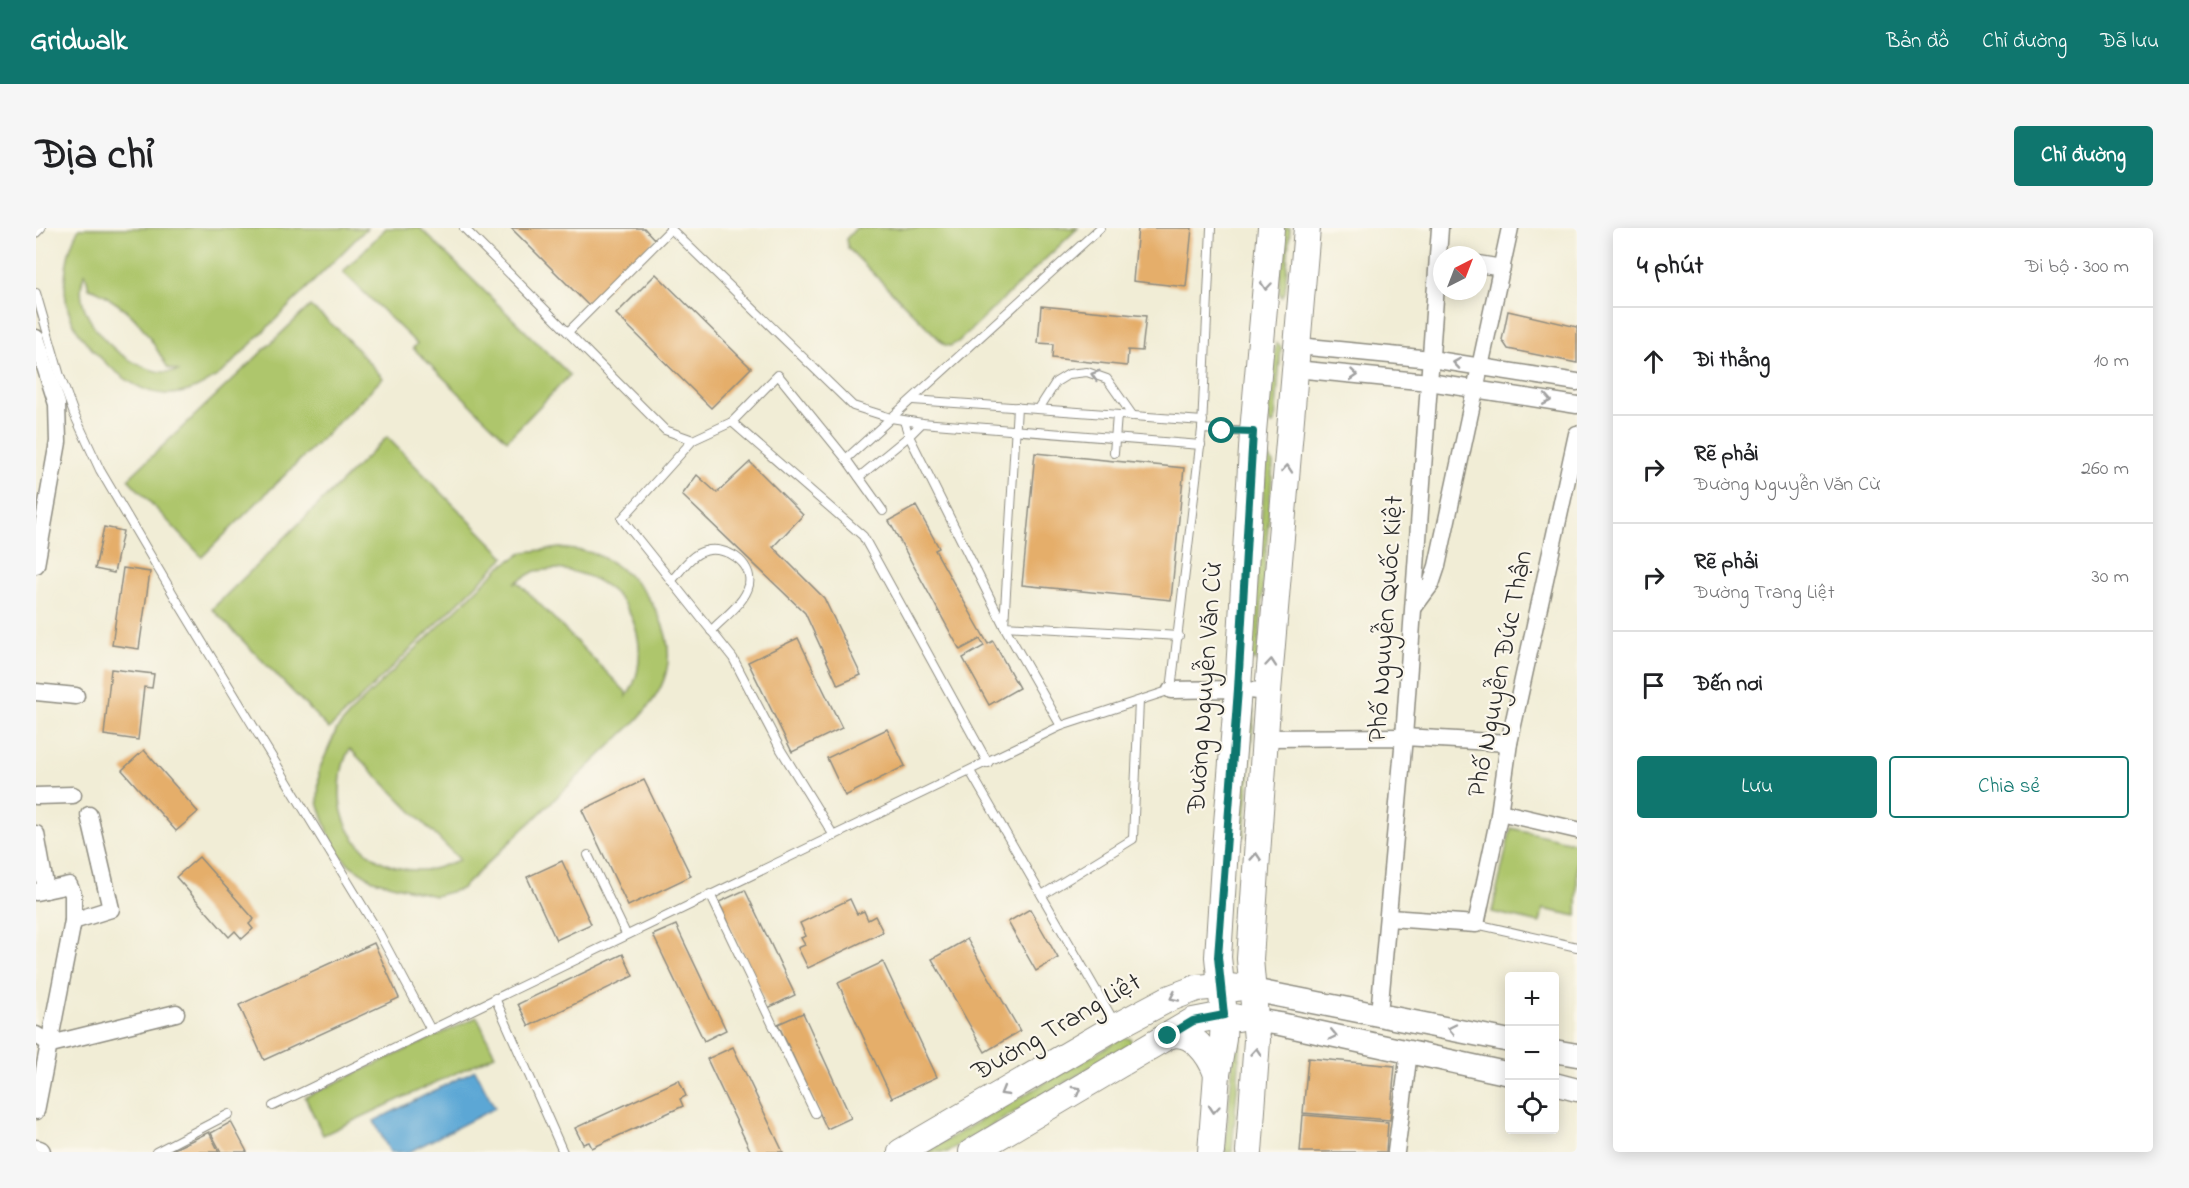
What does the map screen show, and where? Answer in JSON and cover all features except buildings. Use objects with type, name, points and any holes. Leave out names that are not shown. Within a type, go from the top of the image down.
[{"type":"main road","name":"Đường Nguyễn Văn Cừ","points":[[1211,1152],[1224,1015],[1218,957],[1238,689],[1253,432],[1271,228]]},
{"type":"main road","points":[[1249,1152],[1257,1040],[1250,959],[1268,692],[1307,228]]},
{"type":"main road","points":[[1264,317],[1298,346]]},
{"type":"main road","points":[[1253,432],[1290,435]]},
{"type":"main road","name":"Đường Trang Liệt","points":[[901,1152],[1117,1026],[1185,992],[1221,986],[1252,990]]},
{"type":"main road","points":[[972,1152],[1193,1021],[1224,1015],[1255,1020]]},
{"type":"main road","points":[[1168,1036],[1181,1034],[1191,1038],[1208,1054],[1217,1074]]},
{"type":"street","name":"Phố Nguyễn Quốc Kiệt","points":[[1440,228],[1440,246]]},
{"type":"street","points":[[1413,608],[1431,584],[1437,567],[1510,228]]},
{"type":"street","points":[[1487,265],[1502,267]]},
{"type":"street","name":"Phố Nguyễn Quốc Kiệt","points":[[1379,1014],[1404,737],[1436,300]]},
{"type":"street","points":[[36,338],[57,404],[58,442],[37,560]]},
{"type":"street","points":[[1298,346],[1431,359],[1577,382]]},
{"type":"street","points":[[1298,346],[1429,382],[1577,405]]},
{"type":"street","name":"Phố Nguyễn Đức Thận","points":[[1476,924],[1500,812],[1509,743],[1577,434]]},
{"type":"street","points":[[1171,690],[1238,689],[1268,692]]},
{"type":"street","points":[[36,692],[76,696]]},
{"type":"street","points":[[1266,738],[1404,737],[1509,743]]},
{"type":"street","points":[[36,796],[74,795]]},
{"type":"street","points":[[1500,812],[1577,830]]},
{"type":"street","points":[[73,921],[111,909],[89,815]]},
{"type":"street","points":[[36,834],[41,891],[69,885],[73,894],[73,921],[55,1008],[43,1039],[36,1111]]},
{"type":"street","points":[[1389,918],[1476,924]]},
{"type":"street","points":[[1252,990],[1505,1040]]},
{"type":"street","points":[[43,1039],[176,1013]]},
{"type":"street","points":[[1255,1020],[1505,1073]]},
{"type":"street","points":[[1396,1152],[1409,1052]]},
{"type":"street","points":[[1559,1052],[1577,1056]]},
{"type":"street","points":[[1559,1085],[1577,1090]]},
{"type":"lane","points":[[36,232],[41,228]]},
{"type":"lane","points":[[465,228],[665,430],[693,440]]},
{"type":"lane","points":[[846,459],[1100,228]]},
{"type":"lane","points":[[273,1106],[1061,726],[1171,690],[1203,425],[1211,228]]},
{"type":"lane","points":[[568,332],[670,229],[853,406],[904,421],[1201,445]]},
{"type":"lane","points":[[36,293],[60,376],[74,414],[100,470],[184,614],[379,933],[431,1030]]},
{"type":"lane","points":[[1040,407],[1056,382],[1069,374],[1087,372],[1107,379],[1133,416]]},
{"type":"lane","points":[[834,836],[781,750],[733,658],[622,519],[693,440],[732,422],[778,375],[846,459],[884,511]]},
{"type":"lane","points":[[913,400],[1040,407],[1133,416],[1253,432]]},
{"type":"lane","points":[[1004,626],[1017,407]]},
{"type":"lane","points":[[1114,453],[1117,415]]},
{"type":"lane","points":[[904,421],[909,436],[1004,626],[1061,726]]},
{"type":"lane","points":[[732,422],[863,536],[988,763]]},
{"type":"lane","points":[[858,477],[922,423]]},
{"type":"lane","points":[[671,581],[695,555],[707,550],[725,551],[739,557],[746,570],[749,583],[744,596],[711,631]]},
{"type":"lane","points":[[1004,626],[1179,636]]},
{"type":"lane","points":[[1042,895],[1132,839],[1139,700]]},
{"type":"lane","points":[[970,771],[1117,1026]]},
{"type":"lane","points":[[588,855],[626,934]]},
{"type":"lane","points":[[710,894],[815,1113]]},
{"type":"lane","points":[[1476,924],[1577,947]]},
{"type":"lane","points":[[495,998],[563,1152]]},
{"type":"lane","points":[[156,1152],[229,1114]]},
{"type":"green space","points":[[79,228],[367,228],[224,371],[196,388],[173,394],[149,391],[127,380],[97,355],[78,331],[71,318],[65,284],[67,260]],"holes":[[[85,273],[89,288],[103,294],[130,314],[144,329],[168,368],[178,371],[161,372],[143,367],[125,357],[108,343],[94,327],[85,309],[81,291]]]},
{"type":"green space","points":[[386,228],[420,228],[570,375],[507,440],[413,348],[417,344],[343,272]]},
{"type":"green space","points":[[856,228],[1078,228],[958,342],[950,346],[945,345],[848,248],[846,239]]},
{"type":"green space","points":[[1284,228],[1290,228],[1285,292],[1282,297],[1279,292]]},
{"type":"green space","points":[[310,306],[341,332],[383,378],[202,557],[128,479]]},
{"type":"green space","points":[[1276,343],[1281,347],[1275,421],[1272,425],[1268,418]]},
{"type":"green space","points":[[387,437],[505,557],[329,729],[212,609]]},
{"type":"green space","points":[[1270,458],[1273,463],[1256,661],[1251,655],[1266,461]]},
{"type":"green space","points":[[560,548],[584,551],[624,571],[638,585],[660,618],[666,637],[668,655],[666,673],[661,686],[651,704],[637,720],[461,889],[435,896],[373,880],[351,866],[338,853],[318,803],[319,770],[337,729],[357,706],[501,566],[524,552]],"holes":[[[556,569],[593,578],[612,591],[630,613],[638,641],[639,656],[638,671],[626,697],[626,692],[518,582],[514,583],[535,571]],[[350,749],[459,859],[459,860],[432,869],[397,868],[368,853],[356,841],[342,812],[340,794],[342,771]]]},
{"type":"green space","points":[[1248,707],[1251,707],[1254,712],[1244,836],[1240,839],[1238,837]]},
{"type":"green space","points":[[1511,828],[1577,843],[1577,916],[1543,909],[1540,923],[1492,912]]},
{"type":"green space","points":[[477,1017],[495,1055],[323,1135],[305,1097]]},
{"type":"green space","points":[[1239,1035],[1241,1038],[1232,1152],[1225,1152],[1235,1036]]},
{"type":"green space","points":[[1124,1037],[1131,1039],[1131,1043],[947,1152],[926,1152]]},
{"type":"water","points":[[475,1070],[495,1108],[409,1152],[390,1152],[374,1121]]},
{"type":"route","points":[[1168,1036],[1193,1021],[1224,1015],[1218,957],[1238,689],[1253,432],[1222,431]]}]
